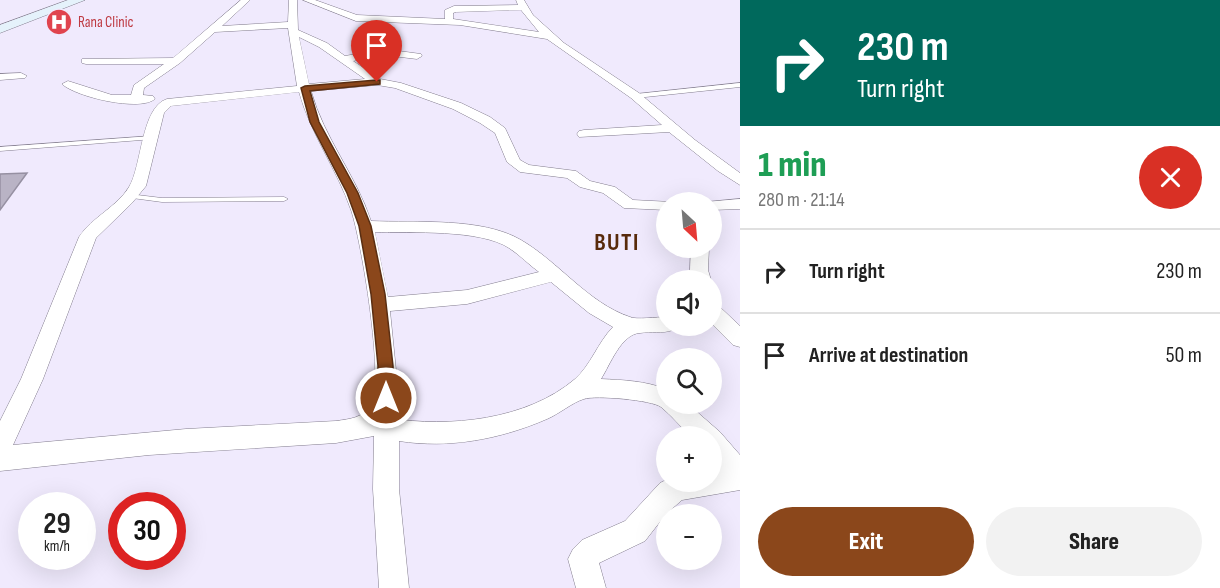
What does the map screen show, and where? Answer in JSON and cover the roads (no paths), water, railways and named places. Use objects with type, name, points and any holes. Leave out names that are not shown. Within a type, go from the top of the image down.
[{"type":"main road","points":[[0,29],[79,0]]},
{"type":"street","points":[[136,99],[138,87],[176,61],[246,0]]},
{"type":"street","points":[[293,0],[293,28],[305,88],[315,122],[352,193],[365,226],[379,305],[386,366],[386,398],[380,412],[378,426],[394,588]]},
{"type":"street","points":[[307,0],[356,18],[450,21],[552,38]]},
{"type":"street","points":[[450,21],[448,12],[454,9],[521,4],[536,24],[552,38],[589,66],[636,96],[672,128],[740,180]]},
{"type":"street","points":[[212,29],[293,28],[323,45],[377,82]]},
{"type":"street","points":[[344,59],[384,52],[417,56]]},
{"type":"street","points":[[86,61],[176,61]]},
{"type":"street","points":[[0,77],[21,76]]},
{"type":"street","points":[[68,84],[111,99],[154,100],[166,103],[377,82],[428,94],[485,120],[500,131],[514,162],[525,169],[571,174],[585,184],[609,190],[630,205],[656,205]]},
{"type":"street","points":[[0,447],[32,379],[88,237],[96,224],[132,196],[138,186],[158,112],[166,103]]},
{"type":"street","points":[[584,134],[672,128]]},
{"type":"street","points":[[722,205],[740,204]]},
{"type":"street","points":[[365,226],[475,231],[497,236],[515,244],[596,308],[630,327]]},
{"type":"street","points":[[379,305],[467,297],[554,274]]},
{"type":"street","points":[[722,321],[740,339]]},
{"type":"street","points":[[0,459],[186,440],[315,433],[363,427],[378,426],[442,434],[495,425],[558,405],[579,389],[600,365],[620,334],[630,327],[656,326]]},
{"type":"street","points":[[579,389],[639,391],[656,394]]},
{"type":"street","points":[[683,414],[696,426]]},
{"type":"street","points":[[591,588],[583,559],[589,552],[636,531],[666,494],[678,488],[740,476],[722,454]]},
{"type":"lane","points":[[636,96],[740,85]]},
{"type":"lane","points":[[0,149],[152,138]]},
{"type":"lane","points":[[132,196],[162,200],[284,200]]},
{"type":"place","name":"Rana Clinic","points":[[59,22]]},
{"type":"district","name":"BUTI","points":[[617,242]]}]
